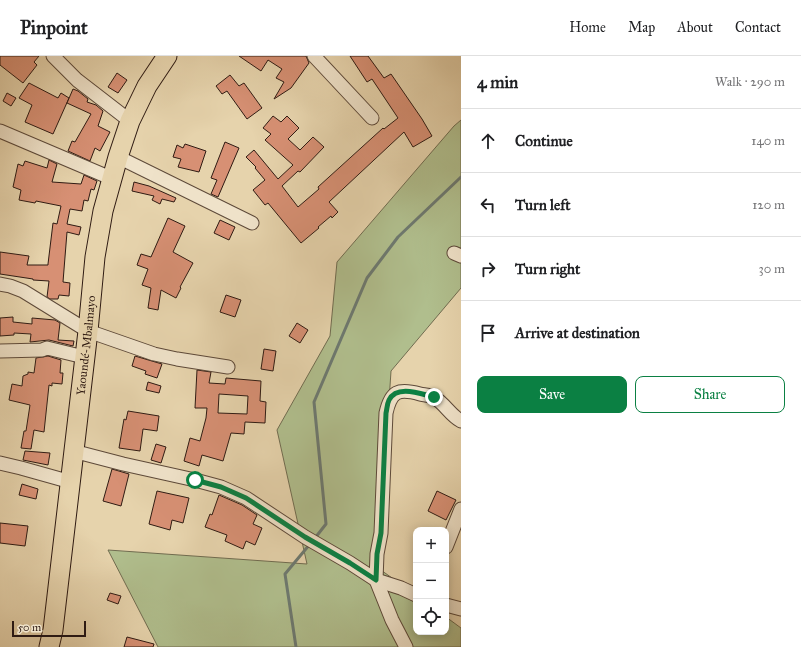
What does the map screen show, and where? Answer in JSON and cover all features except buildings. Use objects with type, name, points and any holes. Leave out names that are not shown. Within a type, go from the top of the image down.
[{"type":"highway","name":"Yaoundé-Mbalmayo","points":[[49,647],[53,630],[88,331],[95,257],[104,211],[118,157],[130,121],[147,86],[166,56]]},
{"type":"street","points":[[53,56],[77,80],[130,121]]},
{"type":"street","points":[[314,56],[372,118]]},
{"type":"street","points":[[0,131],[112,178]]},
{"type":"street","points":[[118,157],[252,223]]},
{"type":"street","points":[[0,284],[23,291],[88,331],[154,354],[228,367]]},
{"type":"street","points":[[0,351],[42,350],[47,348],[84,357]]},
{"type":"street","points":[[406,647],[392,620],[376,580],[377,554],[381,533],[386,413],[389,400],[396,393],[410,391],[434,397],[454,417],[461,420]]},
{"type":"street","points":[[73,451],[221,487],[246,498],[305,537],[376,580],[413,594]]},
{"type":"street","points":[[0,464],[21,468],[70,482]]},
{"type":"street","points":[[449,539],[461,509]]},
{"type":"street","points":[[449,606],[461,609]]},
{"type":"green space","points":[[461,120],[461,288],[391,371],[378,568],[413,593],[413,635],[449,635],[449,619],[461,628],[461,647],[158,647],[108,550],[307,564],[277,430],[330,336],[337,262],[454,126]]},
{"type":"waterway","points":[[315,538],[326,524],[314,402],[367,278],[398,237],[461,177]]},
{"type":"waterway","points":[[296,647],[285,574],[310,544]]},
{"type":"route","points":[[195,480],[221,487],[246,498],[276,519],[376,580],[377,554],[381,533],[386,413],[389,400],[396,393],[410,391],[434,397]]}]
